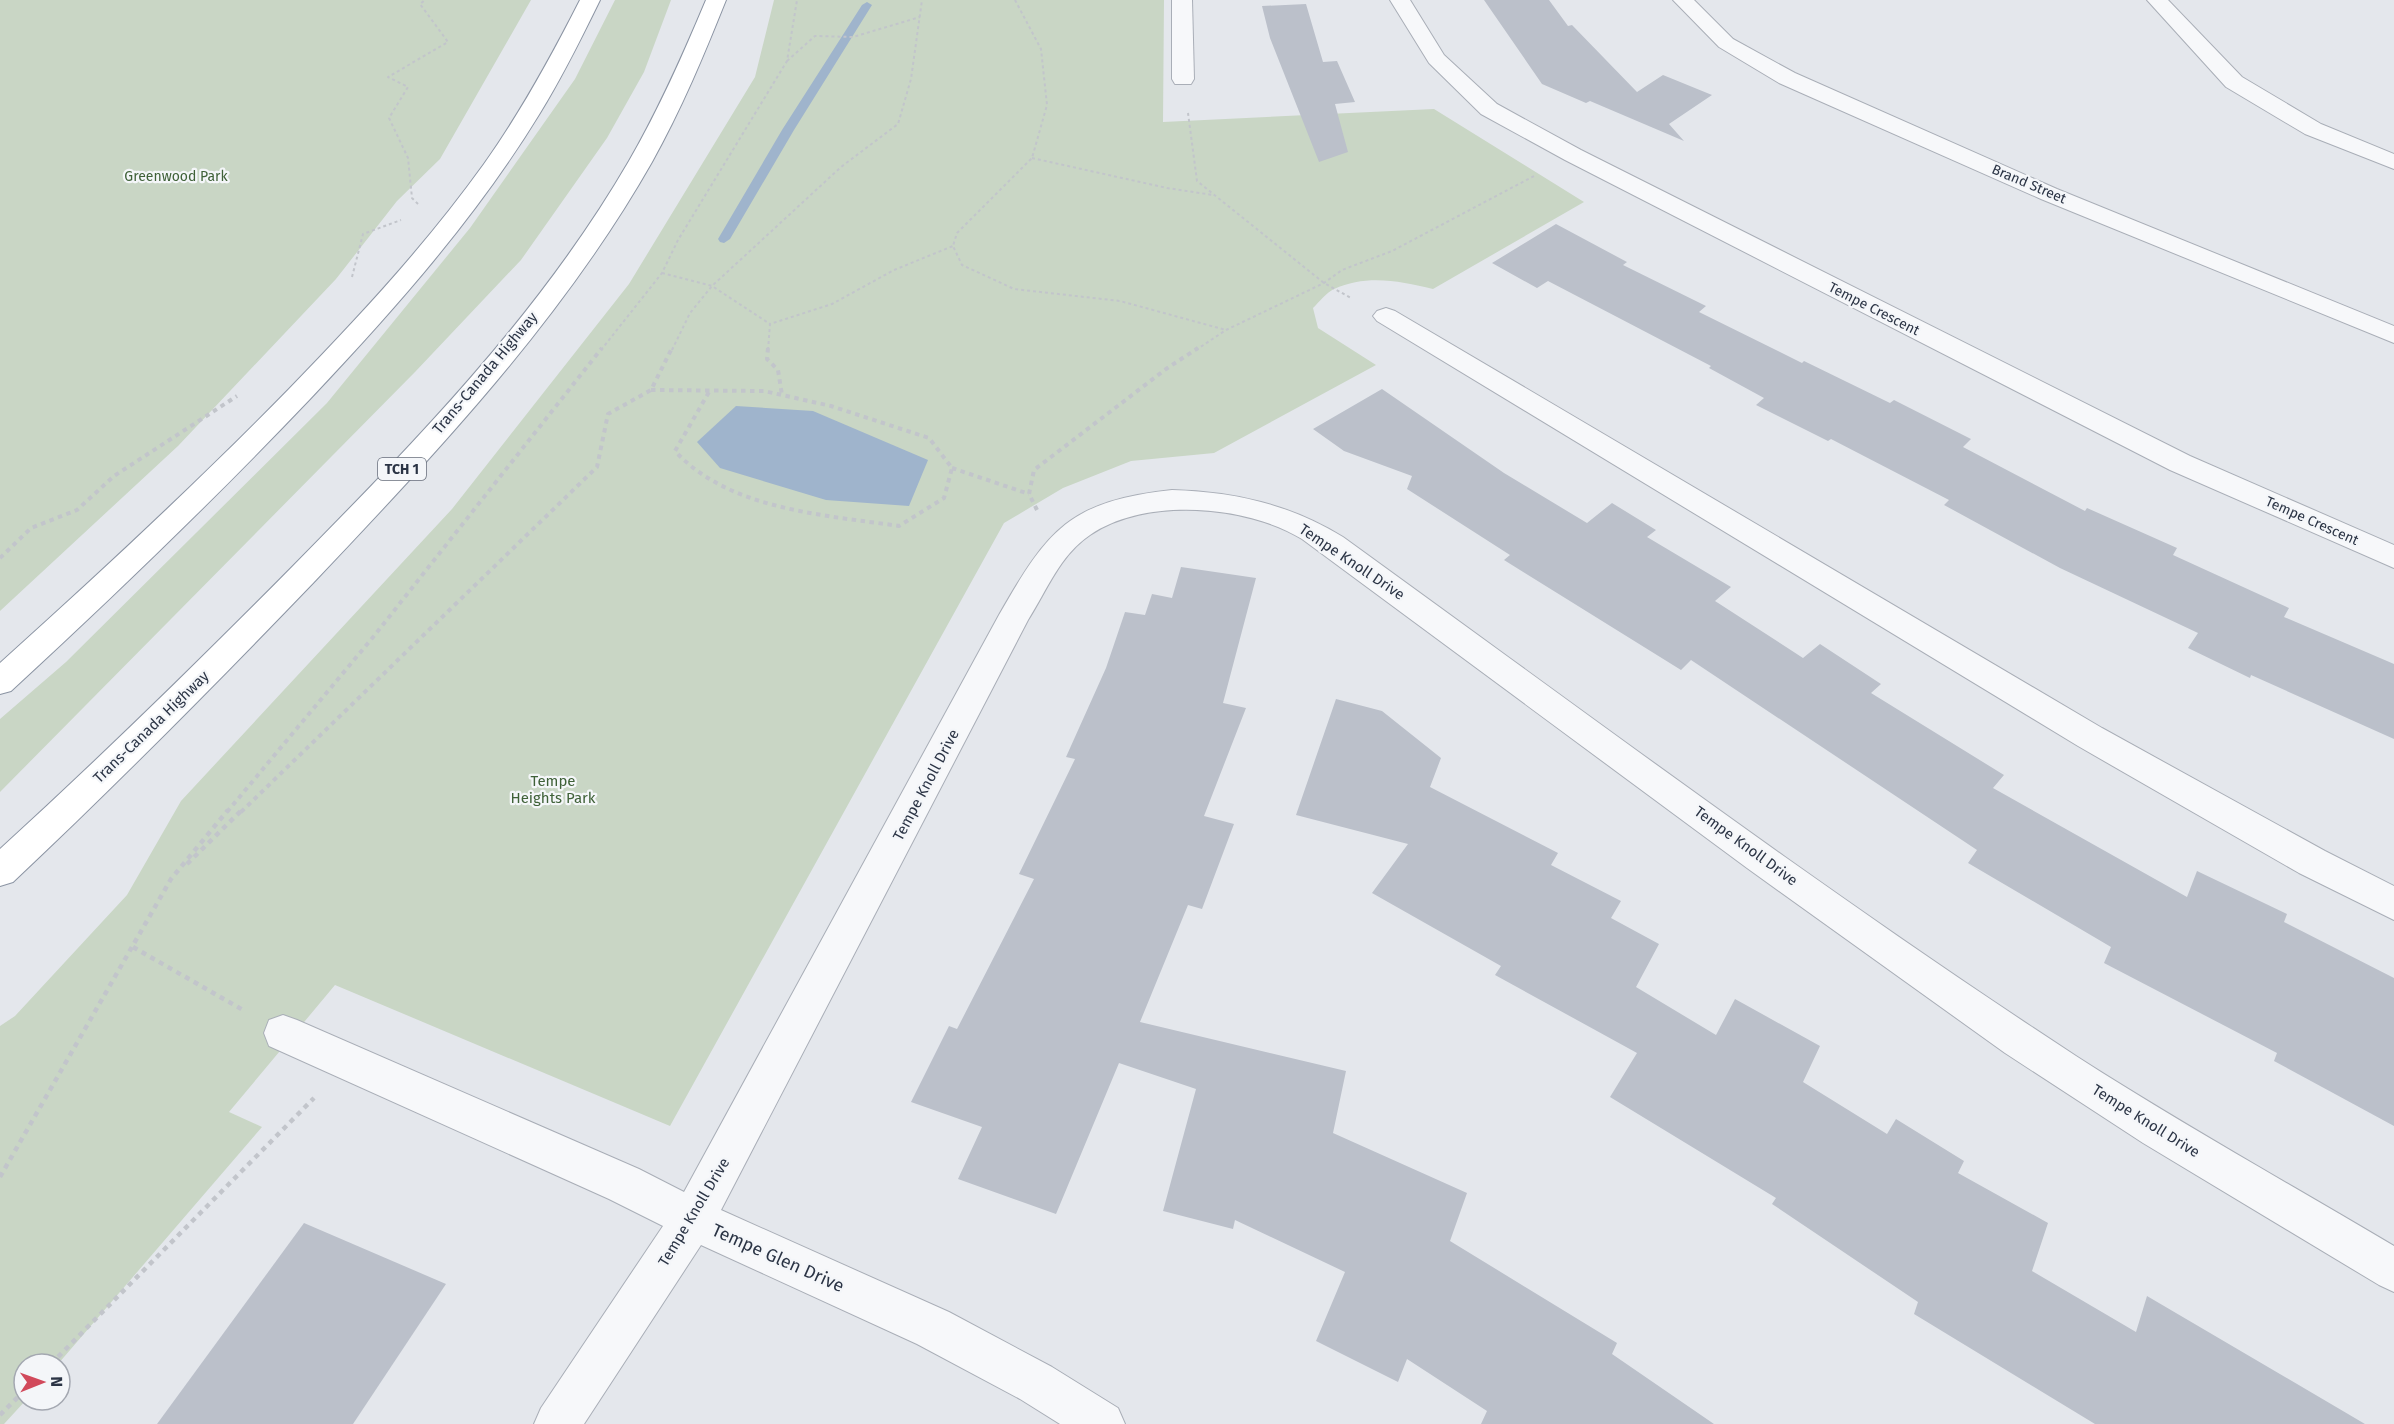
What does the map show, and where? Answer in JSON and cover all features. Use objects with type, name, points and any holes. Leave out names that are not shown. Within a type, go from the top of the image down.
[{"type":"highway","points":[[0,682],[207,489],[323,370],[412,273],[481,188],[530,115],[567,49],[590,0]]},
{"type":"highway","name":"Trans-Canada Highway","points":[[0,871],[55,821],[224,655],[355,520],[469,394],[558,286],[621,197],[666,119],[699,48],[717,0]]},
{"type":"street","points":[[1182,0],[1183,79]]},
{"type":"street","name":"Tempe Crescent","points":[[1400,0],[1436,59],[1489,109],[1573,156],[2180,463],[2394,557]]},
{"type":"street","name":"Brand Street","points":[[1683,0],[1726,44],[1787,78],[2049,194],[2394,335]]},
{"type":"street","points":[[2157,0],[2234,82],[2270,106],[2313,129],[2394,162]]},
{"type":"street","points":[[1386,316],[2090,737],[2312,862],[2394,903]]},
{"type":"street","name":"Tempe Knoll Drive","points":[[557,1424],[693,1219],[1015,615],[1057,548],[1085,525],[1117,509],[1151,501],[1224,502],[1301,525],[1332,544],[1855,926],[2021,1041],[2144,1122],[2394,1270]]},
{"type":"street","name":"Tempe Glen Drive","points":[[282,1033],[624,1184],[693,1219],[933,1328],[1036,1383],[1102,1424]]},
{"type":"path","points":[[425,0],[420,4],[448,42],[388,77],[408,87],[389,118],[408,158],[412,198],[425,211]]},
{"type":"path","points":[[787,61],[797,0]]},
{"type":"path","points":[[651,390],[690,313],[712,286],[841,167],[898,124],[911,79],[922,0]]},
{"type":"path","points":[[1015,0],[1041,49],[1047,105],[1032,158],[957,232],[953,246],[962,265],[1014,289],[1120,301],[1226,330]]},
{"type":"path","points":[[0,1177],[171,879],[374,636],[662,273],[678,240],[787,61],[815,36],[853,37],[920,17]]},
{"type":"path","points":[[1183,79],[1197,181],[1324,284],[1386,316]]},
{"type":"path","points":[[1032,158],[1094,169],[1167,190],[1214,196]]},
{"type":"path","points":[[1057,548],[1029,494],[1034,470],[1166,369],[1226,330],[1324,284],[1342,270],[1392,251],[1523,184]]},
{"type":"path","points":[[352,279],[363,234],[404,219]]},
{"type":"path","points":[[770,324],[832,304],[894,270],[953,246]]},
{"type":"path","points":[[662,273],[712,286],[770,324]]},
{"type":"path","points":[[770,324],[767,359],[778,370],[783,395]]},
{"type":"path","points":[[171,879],[597,467],[608,414],[651,390],[764,391],[831,406],[928,438],[952,468],[1029,494]]},
{"type":"path","points":[[709,392],[675,451],[682,463],[731,491],[802,510],[899,526],[944,498],[952,468]]},
{"type":"path","points":[[0,558],[31,528],[77,510],[114,476],[231,398],[240,395]]},
{"type":"path","points":[[133,947],[282,1033]]},
{"type":"path","points":[[63,1352],[349,1062]]},
{"type":"path","points":[[0,1415],[12,1403]]},
{"type":"green space","name":"Greenwood Park","points":[[0,0],[531,0],[440,159],[397,201],[336,279],[178,446],[0,611]]},
{"type":"green space","points":[[615,0],[671,0],[644,72],[607,138],[521,260],[415,372],[0,792],[0,719],[66,662],[327,403],[470,228],[575,79]]},
{"type":"green space","name":"Tempe Heights Park","points":[[774,0],[1164,0],[1163,122],[1434,109],[1584,202],[1433,289],[1384,280],[1371,280],[1346,284],[1334,289],[1313,308],[1318,328],[1376,365],[1214,453],[1131,461],[1063,488],[1004,523],[670,1126],[335,985],[229,1112],[262,1127],[68,1352],[12,1352],[12,1412],[15,1412],[4,1424],[0,1424],[0,1026],[15,1016],[127,895],[181,801],[452,509],[629,284],[755,77]]},
{"type":"water","points":[[736,406],[813,411],[928,460],[909,506],[826,500],[720,468],[697,442]]},
{"type":"building","points":[[1484,0],[1549,0],[1568,26],[1572,25],[1637,92],[1663,75],[1712,95],[1669,124],[1684,141],[1590,101],[1586,103],[1542,84]]},
{"type":"building","points":[[1306,4],[1323,62],[1337,61],[1355,102],[1335,104],[1348,152],[1319,162],[1270,38],[1262,6]]},
{"type":"building","points":[[1556,224],[1627,262],[1623,265],[1706,306],[1699,312],[1890,403],[1894,400],[1971,439],[1963,447],[2085,511],[2087,508],[2177,548],[2173,555],[2289,608],[2284,617],[2394,664],[2394,739],[2251,675],[2250,678],[2188,648],[2198,633],[2060,568],[1944,505],[1949,500],[1831,439],[1828,441],[1756,405],[1764,398],[1709,368],[1711,366],[1548,281],[1537,288],[1492,263]]},
{"type":"building","points":[[1382,389],[1504,473],[1587,523],[1612,503],[1656,530],[1647,537],[1731,587],[1715,601],[1803,658],[1820,644],[1881,684],[1871,693],[2004,775],[1993,788],[2187,897],[2197,871],[2287,914],[2284,922],[2394,978],[2394,1126],[2274,1061],[2277,1053],[2104,963],[2111,947],[1968,863],[1977,850],[1691,660],[1681,670],[1504,560],[1510,555],[1407,489],[1412,476],[1344,451],[1313,429]]},
{"type":"building","points":[[1181,567],[1256,578],[1223,703],[1246,708],[1204,816],[1234,824],[1202,909],[1188,905],[1140,1022],[1346,1071],[1333,1133],[1467,1193],[1450,1241],[1617,1343],[1612,1354],[1714,1424],[1481,1424],[1487,1411],[1407,1359],[1398,1382],[1316,1341],[1345,1272],[1235,1220],[1233,1229],[1163,1211],[1196,1089],[1119,1063],[1056,1214],[958,1179],[982,1127],[911,1102],[949,1026],[957,1029],[1034,879],[1019,874],[1075,759],[1066,757],[1106,668],[1125,612],[1145,615],[1152,594],[1172,598]]},
{"type":"building","points":[[1336,699],[1382,711],[1441,758],[1430,787],[1558,853],[1551,865],[1621,901],[1611,918],[1659,944],[1636,987],[1716,1035],[1735,999],[1820,1046],[1803,1082],[1887,1134],[1896,1119],[1964,1161],[1958,1173],[2048,1223],[2032,1271],[2136,1332],[2147,1296],[2365,1424],[2095,1424],[1914,1314],[1918,1302],[1772,1204],[1776,1198],[1610,1097],[1637,1053],[1495,975],[1501,966],[1372,893],[1408,844],[1296,815]]},
{"type":"building","points":[[304,1223],[446,1284],[353,1424],[157,1424]]},
{"type":"waterway","points":[[724,239],[788,130],[867,5]]}]
